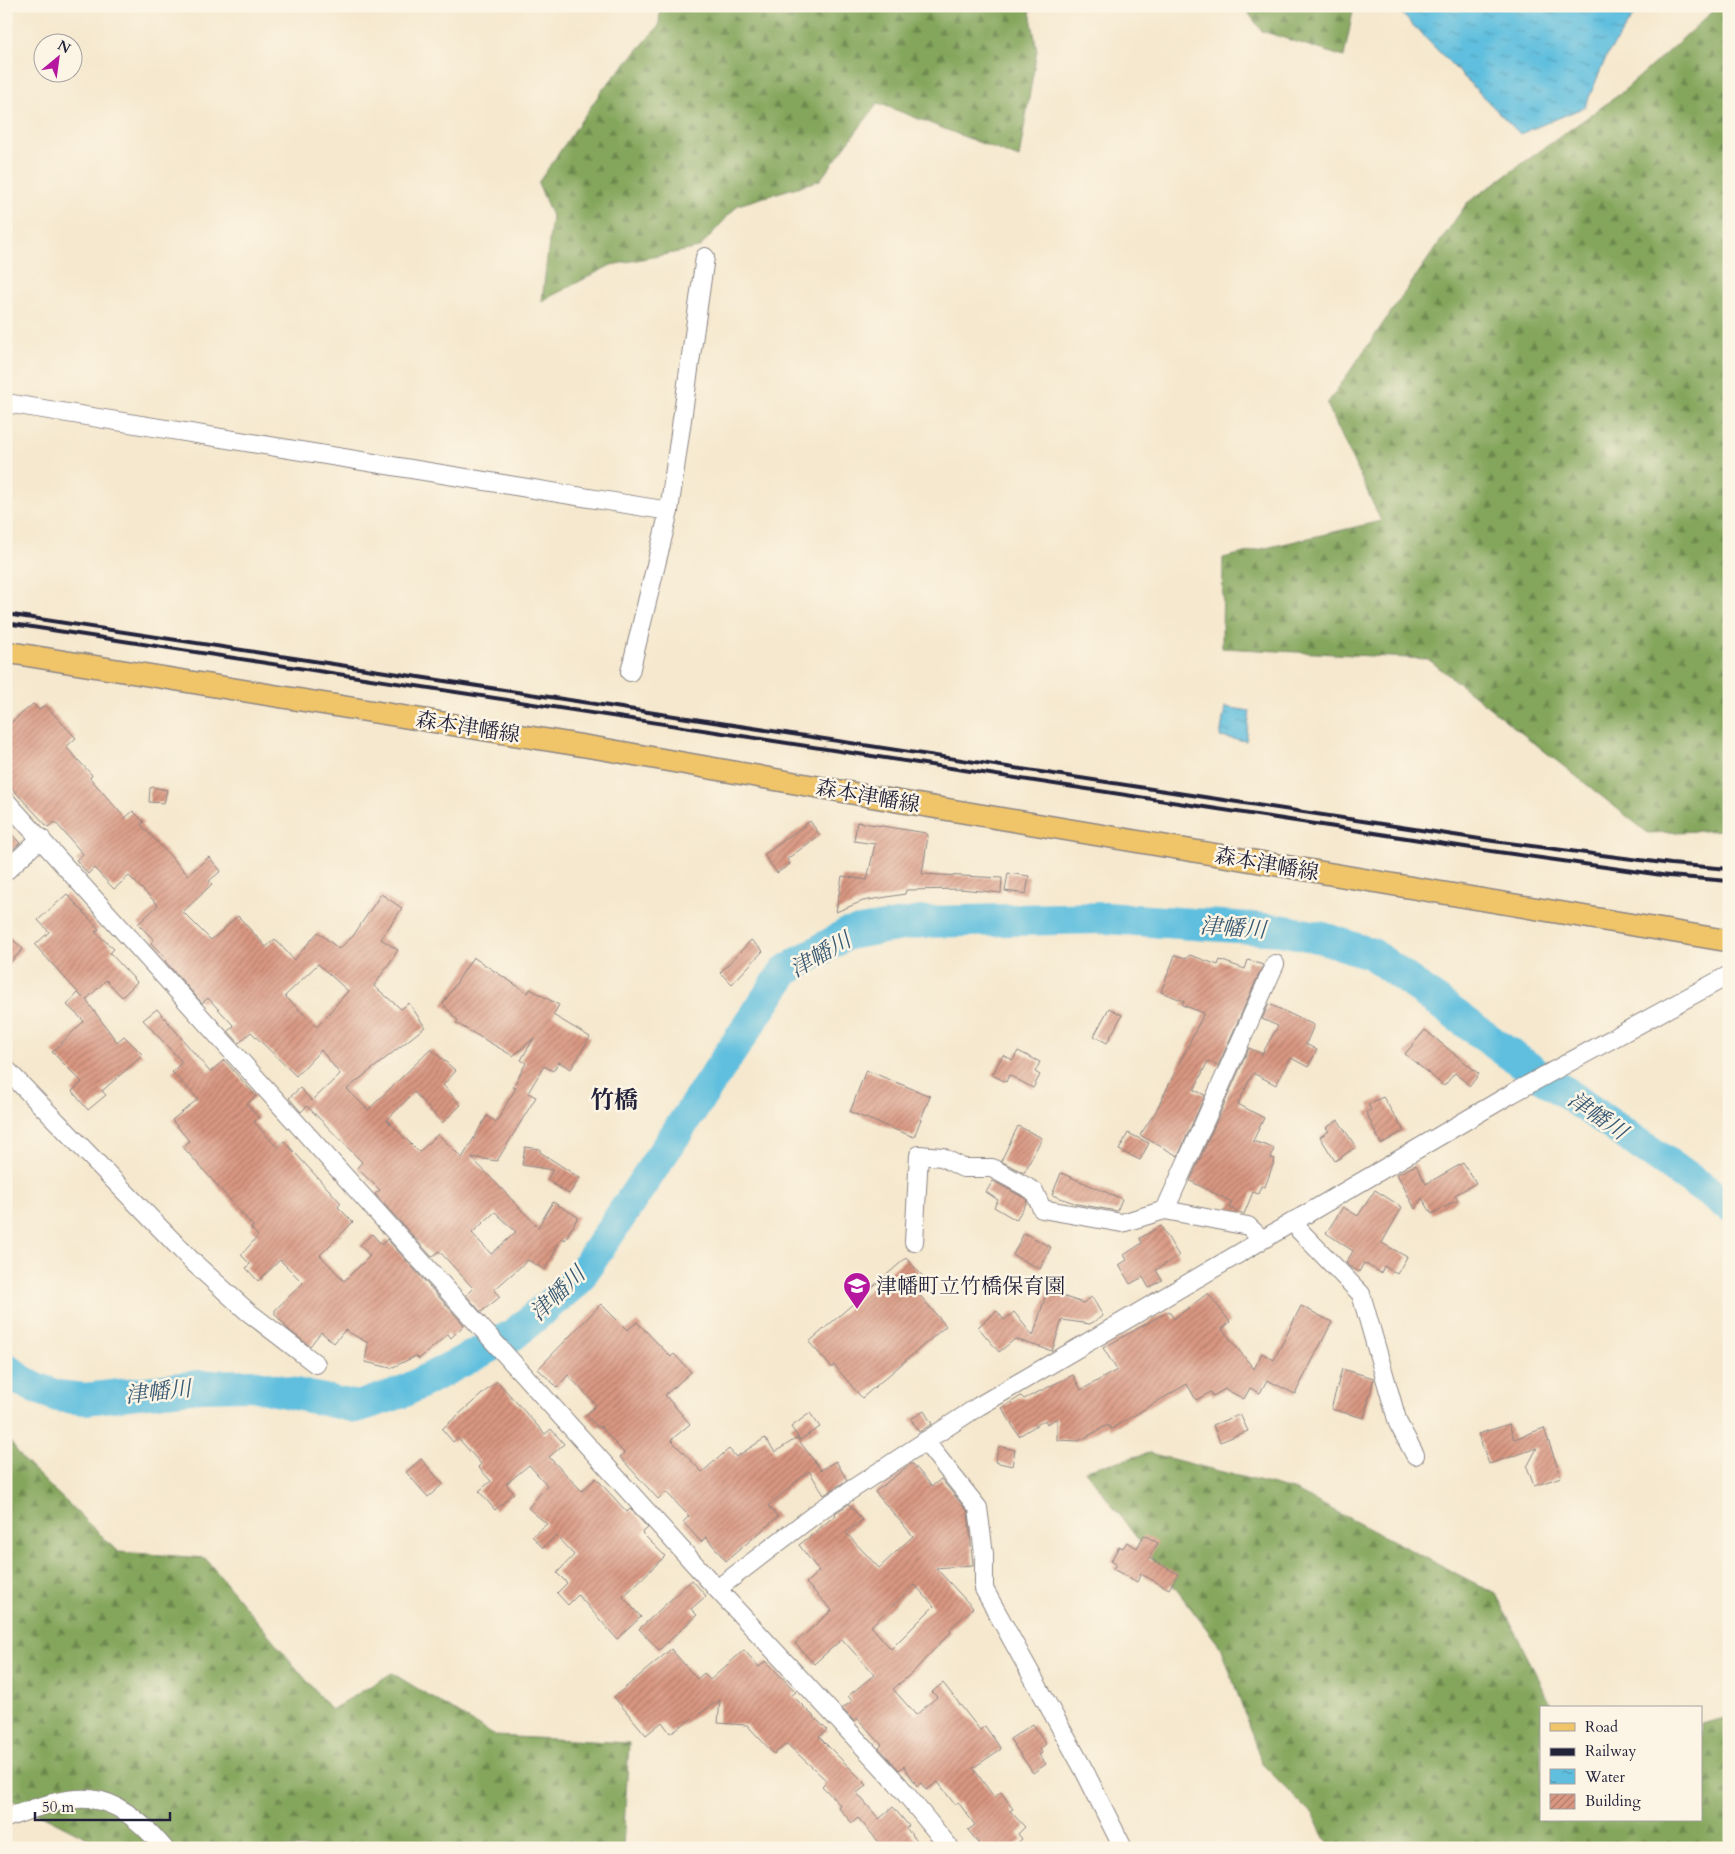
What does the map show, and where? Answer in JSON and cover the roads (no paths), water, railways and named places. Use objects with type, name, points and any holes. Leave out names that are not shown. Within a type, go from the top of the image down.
[{"type":"main road","name":"森本津幡線","points":[[6,652],[603,749],[897,802],[1729,941]]},
{"type":"street","points":[[630,672],[669,511],[705,257]]},
{"type":"street","points":[[6,403],[669,511]]},
{"type":"street","points":[[6,801],[717,1589],[897,1783],[950,1848]]},
{"type":"street","points":[[6,872],[41,838]]},
{"type":"street","points":[[1165,1210],[1275,964]]},
{"type":"street","points":[[717,1589],[822,1509],[979,1406],[1511,1094],[1729,975]]},
{"type":"street","points":[[6,1069],[193,1262],[247,1311],[316,1364]]},
{"type":"street","points":[[914,1242],[919,1154],[942,1157],[963,1168],[992,1168],[1034,1192],[1042,1209],[1122,1223],[1165,1210],[1248,1226],[1262,1240]]},
{"type":"street","points":[[1295,1220],[1300,1231],[1361,1294],[1398,1424],[1415,1454]]},
{"type":"street","points":[[925,1441],[978,1508],[984,1554],[984,1589],[1084,1770],[1123,1848]]},
{"type":"street","points":[[6,1818],[52,1802],[87,1797],[118,1807],[144,1824],[164,1848]]},
{"type":"water","points":[[1394,6],[1640,6],[1607,55],[1585,107],[1520,134]]},
{"type":"water","points":[[1225,707],[1250,711],[1246,741],[1220,737]]},
{"type":"waterway","name":"津幡川","points":[[6,1368],[22,1381],[57,1396],[85,1399],[200,1386],[252,1385],[357,1407],[403,1392],[513,1335],[577,1281],[785,971],[847,934],[921,922],[1106,918],[1280,930],[1323,938],[1372,954],[1505,1051],[1729,1206]]},
{"type":"railway","points":[[6,614],[1493,841],[1671,864],[1729,869]]},
{"type":"railway","points":[[6,623],[1491,851],[1669,876],[1729,881]]},
{"type":"place","name":"津幡町立竹橋保育園","points":[[857,1310]]},
{"type":"district","name":"竹橋","points":[[614,1100]]}]
